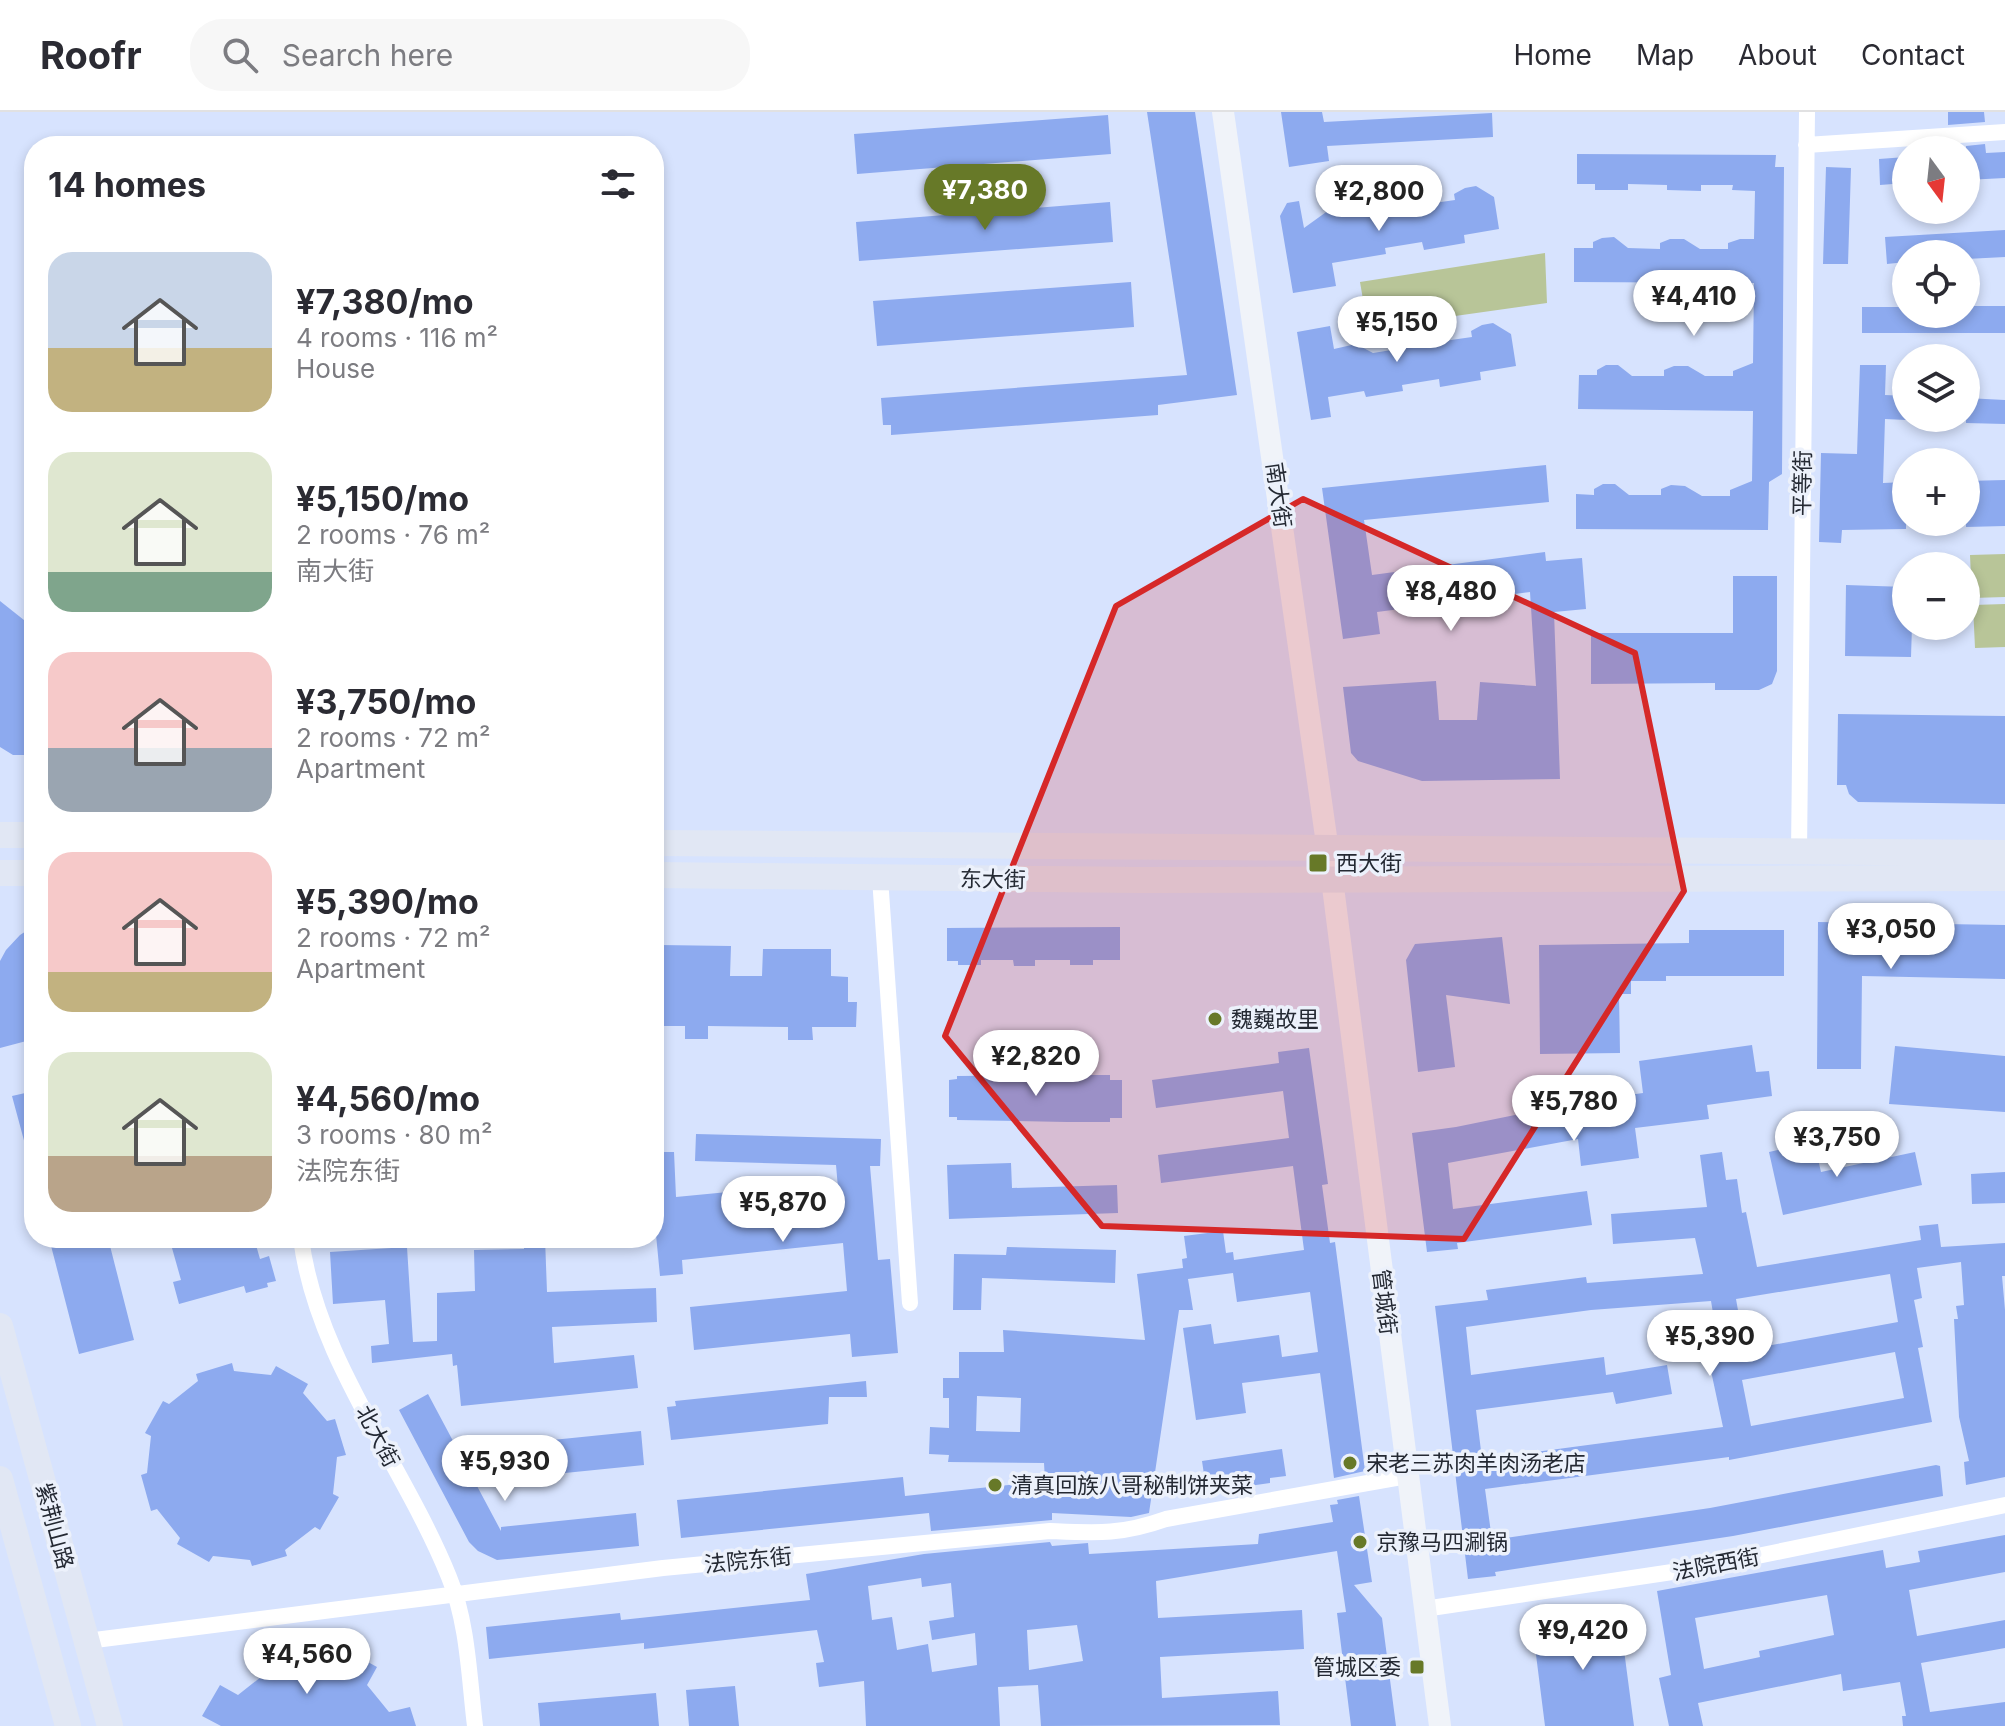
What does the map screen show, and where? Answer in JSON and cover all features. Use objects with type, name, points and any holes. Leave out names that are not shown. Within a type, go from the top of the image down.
[{"type":"main road","points":[[0,835],[24,835]]},
{"type":"main road","name":"东大街","points":[[664,843],[1328,848]]},
{"type":"main road","points":[[1328,848],[2005,853]]},
{"type":"main road","points":[[0,873],[24,873]]},
{"type":"main road","name":"东大街","points":[[664,875],[1332,879]]},
{"type":"main road","points":[[1332,879],[2005,878]]},
{"type":"main road","name":"紫荆山路","points":[[0,1326],[110,1726]]},
{"type":"main road","name":"紫荆山路","points":[[0,1479],[68,1726]]},
{"type":"street","name":"南大街","points":[[1223,112],[1332,879]]},
{"type":"street","name":"平等街","points":[[1799,853],[1807,112]]},
{"type":"street","points":[[1806,145],[2005,132]]},
{"type":"street","points":[[880,878],[910,1303]]},
{"type":"street","name":"管城街","points":[[1332,879],[1440,1726]]},
{"type":"street","name":"北大街","points":[[303,1248],[309,1279],[339,1360],[430,1534],[454,1594],[464,1628],[475,1726]]},
{"type":"street","name":"法院东街","points":[[87,1641],[663,1568],[1034,1532],[1104,1534],[1141,1528],[1166,1519],[1407,1476]]},
{"type":"street","name":"法院西街","points":[[1424,1609],[1699,1568],[2005,1505]]},
{"type":"highlighted area","points":[[1303,499],[1635,653],[1684,891],[1464,1239],[1102,1226],[945,1036],[1116,606]]},
{"type":"green space","points":[[1545,253],[1547,303],[1370,328],[1367,323],[1360,282]]},
{"type":"green space","points":[[2005,554],[2005,597],[1980,598],[1980,555]]},
{"type":"green space","points":[[2005,604],[2005,647],[1975,648],[1975,640],[1980,640],[1980,605]]},
{"type":"building","points":[[1147,112],[1195,112],[1237,395],[1158,405],[1158,415],[891,435],[891,425],[883,425],[881,398],[1187,375]]},
{"type":"building","points":[[1281,112],[1322,112],[1324,122],[1492,113],[1493,137],[1327,146],[1329,161],[1289,167]]},
{"type":"building","points":[[1948,112],[1984,112],[1985,122],[1948,125]]},
{"type":"building","points":[[1108,115],[1111,154],[857,174],[854,134]]},
{"type":"building","points":[[1985,144],[1986,153],[2005,152],[2005,178],[1980,179],[1980,145]]},
{"type":"building","points":[[1577,154],[1776,155],[1775,167],[1784,167],[1782,474],[1769,482],[1768,530],[1576,529],[1576,494],[1594,495],[1594,489],[1603,484],[1615,484],[1629,495],[1661,495],[1661,489],[1671,485],[1685,486],[1702,496],[1730,496],[1730,490],[1752,481],[1753,411],[1578,409],[1579,375],[1597,375],[1597,370],[1606,365],[1618,365],[1632,376],[1664,376],[1664,370],[1688,366],[1705,376],[1733,376],[1733,371],[1753,363],[1754,283],[1574,282],[1574,248],[1593,248],[1593,242],[1614,237],[1628,248],[1660,249],[1660,243],[1684,239],[1700,249],[1728,249],[1728,243],[1754,239],[1755,191],[1732,190],[1733,185],[1701,185],[1701,191],[1667,190],[1667,185],[1628,184],[1628,190],[1595,190],[1595,184],[1577,184]]},
{"type":"building","points":[[1892,158],[1892,184],[1880,185],[1879,159]]},
{"type":"building","points":[[1826,167],[1851,168],[1848,264],[1823,264]]},
{"type":"building","points":[[1476,186],[1494,197],[1499,229],[1464,235],[1465,243],[1424,250],[1422,242],[1385,248],[1386,254],[1332,263],[1336,286],[1293,293],[1280,216],[1287,203],[1299,201],[1304,228],[1329,210],[1340,207],[1356,216],[1388,211],[1387,205],[1396,199],[1410,197],[1427,204],[1455,200],[1454,194]]},
{"type":"building","points":[[1110,202],[1113,242],[859,261],[856,222]]},
{"type":"building","points":[[2005,230],[2005,257],[1980,258],[1980,240],[1892,240],[1892,263],[1887,264],[1885,237]]},
{"type":"building","points":[[1131,282],[1134,327],[877,346],[873,301]]},
{"type":"building","points":[[1980,306],[2005,306],[2005,333],[1862,333],[1862,307],[1892,307],[1892,328],[1980,328]]},
{"type":"building","points":[[1493,323],[1511,334],[1516,366],[1480,372],[1481,380],[1440,387],[1439,379],[1402,385],[1403,391],[1366,397],[1364,391],[1328,397],[1331,417],[1311,420],[1297,332],[1330,326],[1334,349],[1356,344],[1373,353],[1404,348],[1403,342],[1412,336],[1426,334],[1444,341],[1472,337],[1471,331]]},
{"type":"building","points":[[1860,365],[1886,365],[1885,395],[1892,395],[1892,419],[1885,419],[1883,483],[1892,483],[1892,529],[1842,530],[1841,543],[1819,542],[1821,453],[1857,454]]},
{"type":"building","points":[[1980,399],[2005,400],[2005,424],[1980,423]]},
{"type":"building","points":[[1546,465],[1549,502],[1364,520],[1372,575],[1545,552],[1546,561],[1582,558],[1586,609],[1554,612],[1560,779],[1422,781],[1358,761],[1351,753],[1343,687],[1436,681],[1439,720],[1477,720],[1480,682],[1536,686],[1530,592],[1377,612],[1380,634],[1343,639],[1322,488]]},
{"type":"building","points":[[2005,480],[2005,526],[1980,527],[1980,481]]},
{"type":"building","points":[[1733,576],[1777,576],[1777,671],[1772,684],[1759,690],[1715,690],[1715,683],[1591,684],[1591,633],[1733,633]]},
{"type":"building","points":[[1846,585],[1892,587],[1892,640],[1912,640],[1911,657],[1845,656]]},
{"type":"building","points":[[0,601],[24,620],[24,755],[13,755],[0,747]]},
{"type":"building","points":[[1838,714],[2005,716],[2005,804],[1858,802],[1849,794],[1846,785],[1837,785]]},
{"type":"building","points":[[1818,922],[2005,925],[2005,979],[1862,976],[1861,1069],[1817,1069]]},
{"type":"building","points":[[1120,927],[1120,960],[1093,960],[1093,965],[1070,965],[1070,960],[1035,960],[1035,966],[1014,966],[1013,960],[981,960],[981,965],[958,965],[958,961],[947,961],[947,928]]},
{"type":"building","points":[[1689,930],[1784,930],[1784,976],[1666,976],[1666,981],[1631,981],[1631,994],[1619,994],[1620,1053],[1540,1054],[1539,945],[1689,943]]},
{"type":"building","points":[[24,932],[24,1042],[0,1048],[0,961]]},
{"type":"building","points":[[1502,937],[1510,1004],[1446,995],[1455,1067],[1418,1072],[1406,960],[1415,944]]},
{"type":"building","points":[[664,945],[731,946],[730,976],[762,976],[763,949],[831,949],[831,976],[848,977],[848,1002],[857,1002],[856,1027],[812,1027],[813,1040],[788,1040],[788,1027],[708,1026],[708,1039],[685,1039],[685,1026],[664,1026]]},
{"type":"building","points":[[1752,1045],[1756,1072],[1769,1071],[1772,1096],[1707,1105],[1709,1119],[1635,1128],[1639,1158],[1581,1166],[1578,1139],[1448,1163],[1453,1209],[1587,1191],[1592,1225],[1457,1243],[1458,1249],[1427,1252],[1412,1133],[1643,1093],[1639,1061]]},
{"type":"building","points":[[1895,1046],[2005,1056],[2005,1112],[1889,1104]]},
{"type":"building","points":[[1309,1048],[1328,1184],[1322,1185],[1330,1243],[1335,1242],[1365,1471],[1334,1478],[1320,1373],[1242,1383],[1246,1413],[1196,1420],[1183,1328],[1211,1324],[1214,1344],[1279,1335],[1282,1357],[1318,1352],[1310,1292],[1237,1302],[1233,1273],[1188,1279],[1193,1310],[1179,1310],[1149,1513],[1131,1517],[1052,1513],[1052,1520],[931,1531],[929,1513],[681,1538],[677,1500],[903,1477],[905,1496],[1045,1481],[1044,1463],[948,1462],[949,1455],[929,1454],[930,1427],[949,1428],[949,1398],[943,1398],[943,1378],[959,1378],[959,1352],[1004,1352],[1003,1330],[1145,1340],[1137,1274],[1183,1268],[1182,1259],[1187,1258],[1184,1236],[1223,1231],[1226,1253],[1233,1252],[1234,1260],[1304,1250],[1293,1166],[1161,1183],[1158,1155],[1289,1138],[1283,1091],[1156,1108],[1152,1080],[1279,1063],[1278,1052]],"holes":[[[977,1396],[1021,1398],[1020,1432],[976,1431]]]},
{"type":"building","points":[[1110,1075],[1110,1080],[1122,1080],[1122,1118],[1110,1118],[1110,1122],[957,1120],[957,1117],[949,1117],[949,1080],[957,1079],[957,1076]]},
{"type":"building","points":[[24,1093],[24,1140],[12,1096]]},
{"type":"building","points":[[696,1134],[881,1139],[880,1166],[870,1166],[878,1260],[890,1259],[898,1353],[852,1357],[850,1334],[694,1350],[690,1307],[847,1291],[843,1243],[682,1260],[683,1274],[660,1276],[657,1248],[664,1248],[664,1152],[674,1152],[676,1197],[728,1192],[730,1214],[839,1199],[836,1165],[695,1161]]},
{"type":"building","points":[[1814,1142],[1821,1172],[1915,1152],[1922,1185],[1783,1215],[1769,1152]]},
{"type":"building","points":[[1722,1152],[1726,1180],[1737,1179],[1742,1213],[1746,1212],[1757,1267],[1921,1240],[1919,1226],[1938,1224],[1941,1247],[2005,1243],[2005,1276],[2002,1276],[2005,1310],[2005,1477],[1966,1485],[1964,1462],[1969,1461],[1959,1417],[1954,1319],[1958,1319],[1956,1306],[1964,1305],[1961,1262],[1917,1268],[1922,1298],[1914,1300],[1923,1347],[1918,1348],[1932,1422],[1729,1460],[1729,1457],[1485,1489],[1492,1540],[1710,1508],[1936,1465],[1940,1466],[1943,1496],[1733,1536],[1495,1572],[1496,1576],[1468,1579],[1435,1306],[1488,1300],[1486,1290],[1586,1277],[1587,1283],[1703,1274],[1695,1238],[1613,1244],[1611,1214],[1707,1207],[1700,1155]],"holes":[[[1890,1274],[1898,1322],[1745,1350],[1736,1299]],[[1711,1301],[1720,1355],[1708,1357],[1723,1427],[1482,1459],[1476,1410],[1613,1392],[1616,1404],[1672,1394],[1667,1365],[1606,1375],[1604,1357],[1471,1375],[1466,1327],[1591,1310]],[[1895,1352],[1904,1398],[1751,1426],[1742,1380]]]},
{"type":"building","points":[[1011,1163],[1012,1188],[1117,1185],[1118,1213],[949,1219],[947,1165]]},
{"type":"building","points":[[2005,1172],[2005,1203],[1972,1204],[1971,1174]]},
{"type":"building","points":[[1007,1247],[1116,1250],[1115,1283],[982,1278],[981,1310],[953,1310],[954,1254],[1006,1255]]},
{"type":"building","points":[[52,1248],[111,1248],[134,1340],[79,1354]]},
{"type":"building","points":[[172,1248],[257,1248],[260,1259],[269,1256],[276,1281],[267,1283],[268,1287],[246,1293],[244,1286],[179,1304],[173,1282],[181,1280]]},
{"type":"building","points":[[407,1248],[413,1342],[437,1341],[437,1293],[475,1291],[474,1250],[545,1248],[547,1292],[656,1288],[657,1322],[552,1327],[554,1363],[634,1355],[638,1388],[461,1406],[457,1365],[453,1366],[452,1354],[372,1363],[371,1346],[389,1344],[385,1300],[333,1304],[330,1252]]},
{"type":"building","points":[[232,1363],[234,1371],[271,1375],[276,1366],[308,1384],[303,1393],[327,1421],[335,1419],[346,1455],[337,1457],[333,1494],[339,1497],[320,1530],[315,1527],[285,1550],[287,1556],[252,1566],[250,1560],[213,1556],[209,1562],[177,1544],[180,1538],[157,1509],[151,1511],[141,1475],[147,1473],[151,1436],[145,1433],[163,1401],[169,1404],[198,1381],[196,1374]]},
{"type":"building","points":[[866,1381],[867,1397],[829,1397],[828,1424],[671,1440],[667,1407],[676,1406],[675,1401]]},
{"type":"building","points":[[428,1394],[501,1531],[501,1527],[636,1513],[639,1546],[497,1560],[478,1551],[469,1542],[399,1410]]},
{"type":"building","points":[[641,1431],[644,1465],[496,1480],[492,1446]]},
{"type":"building","points":[[1282,1449],[1286,1476],[1270,1478],[1270,1483],[1209,1491],[1209,1487],[1206,1488],[1202,1461]]},
{"type":"building","points":[[1359,1496],[1372,1582],[1354,1585],[1382,1618],[1396,1726],[1351,1726],[1337,1613],[1346,1612],[1337,1551],[1156,1581],[1158,1618],[1302,1610],[1304,1649],[1160,1657],[1162,1698],[1278,1691],[1280,1725],[1041,1726],[1038,1685],[998,1687],[1000,1726],[866,1726],[864,1681],[819,1687],[816,1663],[824,1662],[817,1630],[644,1649],[644,1643],[489,1659],[486,1627],[620,1613],[621,1620],[810,1600],[806,1574],[924,1554],[1050,1542],[1052,1546],[1088,1543],[1089,1554],[1258,1544],[1259,1534],[1333,1522],[1330,1505],[1338,1504],[1337,1500]],"holes":[[[921,1578],[922,1587],[951,1583],[954,1617],[929,1621],[932,1640],[975,1633],[977,1665],[932,1672],[928,1644],[897,1650],[892,1617],[872,1620],[868,1586]],[[1077,1625],[1083,1661],[1029,1670],[1027,1630]]]},
{"type":"building","points":[[2005,1535],[2005,1572],[1909,1590],[1917,1636],[2005,1620],[2005,1648],[1921,1663],[1930,1712],[2005,1702],[2005,1726],[1903,1726],[1902,1716],[1906,1716],[1900,1682],[1843,1691],[1841,1674],[1698,1703],[1703,1726],[1669,1726],[1659,1678],[1671,1675],[1657,1591],[1883,1550],[1886,1568],[1920,1562],[1918,1551]],"holes":[[[1827,1595],[1834,1635],[1759,1651],[1760,1657],[1704,1669],[1695,1618]]]},
{"type":"building","points":[[1619,1612],[1634,1726],[1545,1726],[1532,1623]]},
{"type":"building","points":[[296,1646],[301,1663],[336,1667],[346,1650],[377,1667],[367,1685],[389,1712],[410,1707],[416,1726],[221,1726],[202,1716],[220,1685],[238,1695],[266,1673],[261,1655]]},
{"type":"building","points":[[735,1686],[739,1726],[689,1726],[686,1690]]},
{"type":"building","points":[[656,1693],[659,1726],[540,1726],[538,1703]]},
{"type":"place","name":"西大街","points":[[1318,863]]},
{"type":"place","name":"魏巍故里","points":[[1215,1019]]},
{"type":"place","name":"宋老三苏肉羊肉汤老店","points":[[1350,1463]]},
{"type":"place","name":"清真回族八哥秘制饼夹菜","points":[[995,1485]]},
{"type":"place","name":"京豫马四涮锅","points":[[1360,1542]]},
{"type":"place","name":"管城区委","points":[[1417,1667]]}]
